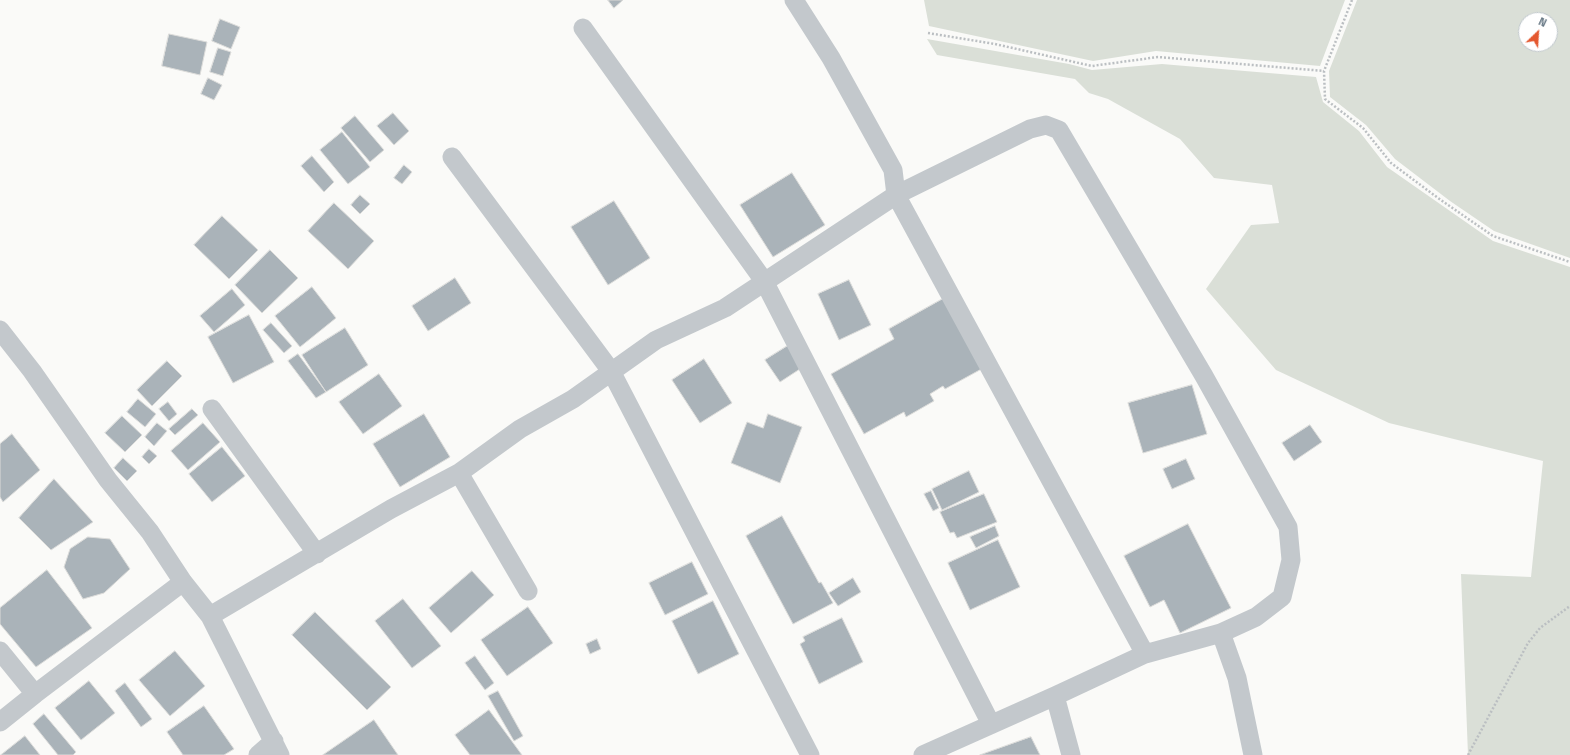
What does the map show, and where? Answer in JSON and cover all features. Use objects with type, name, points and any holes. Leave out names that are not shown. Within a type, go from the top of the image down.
[{"type":"street","points":[[794,0],[831,58],[893,170],[896,195],[1145,654]]},
{"type":"street","points":[[583,28],[764,282],[991,724]]},
{"type":"street","points":[[210,616],[391,509],[459,473],[520,429],[573,400],[611,371],[656,340],[725,308],[896,195],[1030,129],[1046,125],[1059,130],[1204,376],[1288,527],[1291,560],[1282,597],[1256,617],[1221,633],[1145,654],[1056,696],[923,755]]},
{"type":"street","points":[[452,157],[611,371],[810,755]]},
{"type":"street","points":[[0,330],[32,371],[108,480],[150,532],[183,582],[210,616],[277,748],[258,755]]},
{"type":"street","points":[[212,409],[317,554]]},
{"type":"street","points":[[459,473],[528,591]]},
{"type":"street","points":[[0,722],[183,582]]},
{"type":"street","points":[[1221,633],[1237,678],[1253,755]]},
{"type":"street","points":[[0,651],[35,694]]},
{"type":"street","points":[[1056,696],[1071,755]]},
{"type":"path","points":[[1352,0],[1324,70],[1325,99],[1363,128],[1392,162],[1438,198],[1493,236],[1570,262]]},
{"type":"path","points":[[928,33],[995,44],[1092,66],[1158,57],[1324,70]]},
{"type":"path","points":[[1468,755],[1528,643],[1540,628],[1570,606]]},
{"type":"shaded area","points":[[924,0],[1345,0],[1320,66],[1156,51],[1093,61],[929,26]]},
{"type":"shaded area","points":[[1357,0],[1570,0],[1570,258],[1494,231],[1450,201],[1395,159],[1366,125],[1330,97],[1329,71]]},
{"type":"shaded area","points":[[927,39],[1069,64],[1092,70],[1162,64],[1316,77],[1323,102],[1359,131],[1387,167],[1493,241],[1570,267],[1570,755],[1468,755],[1461,574],[1531,577],[1543,461],[1389,423],[1276,370],[1206,289],[1251,225],[1279,223],[1272,185],[1214,178],[1180,139],[1108,99],[1089,93],[1075,79],[937,55]]},
{"type":"building","points":[[608,0],[623,0],[614,8]]},
{"type":"building","points":[[220,19],[240,27],[231,49],[212,41]]},
{"type":"building","points":[[169,34],[207,42],[200,75],[162,66]]},
{"type":"building","points":[[218,48],[231,52],[223,76],[210,72]]},
{"type":"building","points":[[208,78],[222,85],[214,100],[201,94]]},
{"type":"building","points":[[393,113],[409,131],[394,145],[377,126]]},
{"type":"building","points":[[355,116],[384,150],[370,162],[341,128]]},
{"type":"building","points":[[342,132],[370,167],[348,184],[320,150]]},
{"type":"building","points":[[312,156],[334,182],[324,192],[301,166]]},
{"type":"building","points":[[404,165],[412,172],[402,184],[394,178]]},
{"type":"building","points":[[792,173],[825,225],[773,257],[740,205]]},
{"type":"building","points":[[360,195],[370,204],[360,214],[351,205]]},
{"type":"building","points":[[614,201],[650,258],[608,285],[571,227]]},
{"type":"building","points":[[334,203],[374,241],[348,269],[308,231]]},
{"type":"building","points":[[222,216],[258,250],[229,279],[194,245]]},
{"type":"building","points":[[270,250],[298,278],[262,313],[235,285]]},
{"type":"building","points":[[455,278],[471,303],[428,331],[412,306]]},
{"type":"building","points":[[849,280],[871,325],[839,340],[818,294]]},
{"type":"building","points":[[312,287],[336,318],[300,347],[275,316]]},
{"type":"building","points":[[232,289],[245,305],[214,332],[200,316]]},
{"type":"building","points":[[948,296],[987,366],[945,389],[943,386],[930,394],[934,401],[906,417],[904,412],[864,434],[831,374],[894,339],[889,329]]},
{"type":"building","points":[[249,315],[274,362],[233,383],[208,337]]},
{"type":"building","points":[[271,323],[292,346],[284,353],[263,330]]},
{"type":"building","points":[[345,328],[368,365],[326,392],[302,355]]},
{"type":"building","points":[[789,345],[803,367],[780,382],[765,360]]},
{"type":"building","points":[[298,354],[326,392],[316,398],[288,361]]},
{"type":"building","points":[[704,359],[732,403],[700,423],[672,380]]},
{"type":"building","points":[[167,361],[182,376],[152,406],[137,390]]},
{"type":"building","points":[[379,374],[402,406],[363,434],[339,402]]},
{"type":"building","points":[[1192,385],[1207,434],[1143,453],[1128,403]]},
{"type":"building","points":[[138,399],[156,414],[145,427],[127,412]]},
{"type":"building","points":[[168,402],[177,414],[169,421],[159,409]]},
{"type":"building","points":[[192,409],[198,415],[175,435],[169,429]]},
{"type":"building","points":[[424,414],[450,457],[400,487],[373,444]]},
{"type":"building","points":[[768,414],[802,427],[780,483],[731,463],[747,422],[763,428]]},
{"type":"building","points":[[122,416],[142,435],[125,452],[105,433]]},
{"type":"building","points":[[157,423],[167,431],[154,446],[145,437]]},
{"type":"building","points":[[203,423],[220,442],[188,470],[171,451]]},
{"type":"building","points":[[1310,425],[1322,442],[1294,461],[1282,443]]},
{"type":"building","points":[[12,434],[40,470],[3,502],[0,497],[0,444]]},
{"type":"building","points":[[222,447],[245,476],[212,502],[189,474]]},
{"type":"building","points":[[149,449],[157,456],[149,464],[142,457]]},
{"type":"building","points":[[123,458],[137,471],[127,481],[114,468]]},
{"type":"building","points":[[1186,459],[1195,479],[1172,489],[1163,469]]},
{"type":"building","points":[[969,471],[979,492],[942,510],[932,489]]},
{"type":"building","points":[[54,479],[93,522],[51,550],[19,518]]},
{"type":"building","points":[[931,491],[939,508],[933,511],[924,494]]},
{"type":"building","points":[[984,494],[997,522],[957,538],[954,532],[950,533],[940,512]]},
{"type":"building","points":[[782,516],[819,583],[821,582],[833,603],[793,624],[746,536]]},
{"type":"building","points":[[1188,524],[1231,608],[1180,633],[1164,600],[1150,607],[1124,556]]},
{"type":"building","points":[[995,526],[999,536],[976,548],[970,537]]},
{"type":"building","points":[[88,537],[110,539],[130,569],[104,593],[83,599],[64,567],[70,549]]},
{"type":"building","points":[[998,540],[1020,587],[970,610],[948,563]]},
{"type":"building","points":[[692,562],[708,594],[665,615],[649,583]]},
{"type":"building","points":[[47,570],[92,628],[36,667],[0,624],[0,608]]},
{"type":"building","points":[[472,571],[494,595],[451,633],[429,608]]},
{"type":"building","points":[[853,578],[861,592],[838,606],[829,593]]},
{"type":"building","points":[[403,599],[441,646],[412,668],[375,621]]},
{"type":"building","points":[[713,601],[739,654],[698,674],[672,621]]},
{"type":"building","points":[[528,607],[553,643],[507,676],[481,640]]},
{"type":"building","points":[[315,612],[391,687],[367,710],[292,635]]},
{"type":"building","points":[[842,618],[863,662],[819,684],[800,644],[805,641],[803,637]]},
{"type":"building","points":[[597,639],[601,649],[590,654],[586,644]]},
{"type":"building","points":[[175,651],[205,686],[170,716],[139,680]]},
{"type":"building","points":[[475,656],[494,683],[485,690],[465,663]]},
{"type":"building","points":[[89,681],[115,713],[81,740],[55,708]]},
{"type":"building","points":[[125,683],[152,719],[141,727],[115,691]]},
{"type":"building","points":[[498,691],[523,736],[514,741],[488,696]]},
{"type":"building","points":[[204,706],[234,749],[224,755],[183,755],[167,732]]},
{"type":"building","points":[[489,710],[522,755],[470,755],[455,735]]},
{"type":"building","points":[[44,714],[76,752],[73,755],[58,755],[33,724]]},
{"type":"building","points":[[374,720],[398,755],[323,755]]},
{"type":"building","points":[[25,736],[40,755],[1,755]]},
{"type":"building","points":[[1031,737],[1040,755],[980,755]]}]
